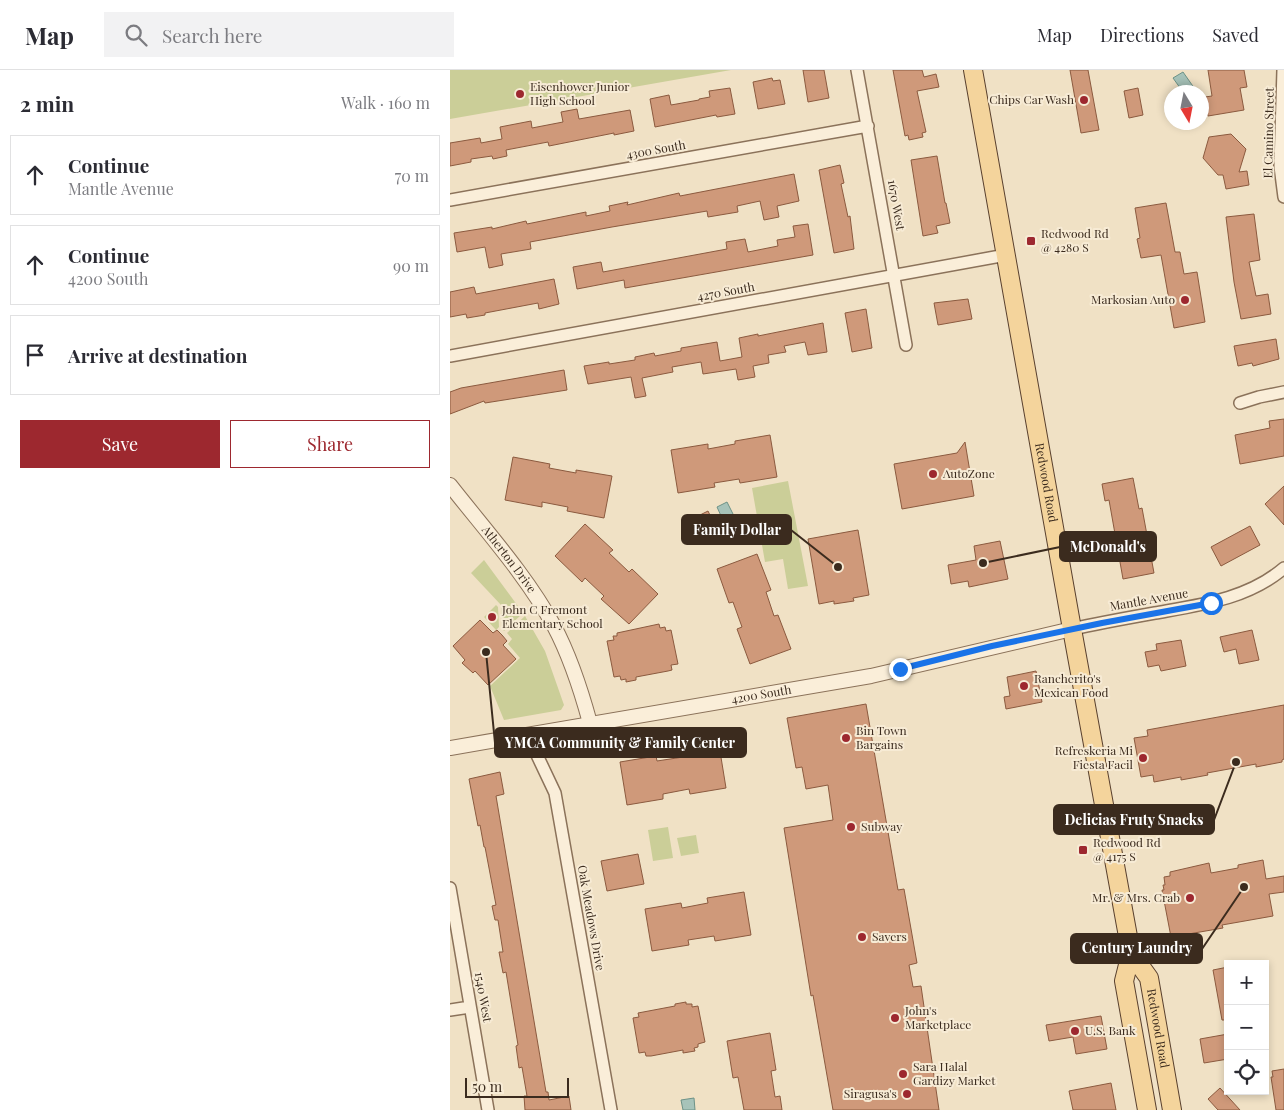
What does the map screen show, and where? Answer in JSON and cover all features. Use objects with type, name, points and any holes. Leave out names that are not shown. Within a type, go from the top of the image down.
[{"type":"main road","name":"Redwood Road","points":[[973,70],[1131,953],[1124,981],[1147,1110]]},
{"type":"main road","name":"Redwood Road","points":[[1131,953],[1149,978],[1172,1110]]},
{"type":"street","name":"1670 West","points":[[858,70],[906,345]]},
{"type":"street","name":"El Camino Street","points":[[1283,70],[1280,166],[1284,197]]},
{"type":"street","name":"4300 South","points":[[450,200],[868,126]]},
{"type":"street","name":"4270 South","points":[[450,356],[1006,255]]},
{"type":"street","points":[[1240,403],[1284,392]]},
{"type":"street","name":"Atherton Drive","points":[[450,485],[524,580],[554,627],[574,673],[590,723]]},
{"type":"street","name":"Mantle Avenue","points":[[1072,629],[1211,603],[1240,594],[1284,568]]},
{"type":"street","name":"4200 South","points":[[450,748],[871,676],[1072,629]]},
{"type":"street","name":"Oak Meadows Drive","points":[[533,734],[537,755],[555,793],[611,1110]]},
{"type":"street","name":"1540 West","points":[[450,888],[488,1110]]},
{"type":"street","points":[[450,1010],[470,1007]]},
{"type":"green space","name":"Eisenhower Junior High School","points":[[450,70],[731,70],[450,119]]},
{"type":"green space","points":[[788,481],[808,586],[788,589],[783,559],[765,562],[752,488]]},
{"type":"green space","points":[[484,560],[523,613],[504,631],[502,628],[501,605],[471,573]]},
{"type":"green space","points":[[496,605],[498,607],[499,627],[496,630],[484,617]]},
{"type":"green space","points":[[525,616],[545,651],[564,705],[561,710],[504,720],[490,686],[520,658],[508,644],[512,639],[507,633]]},
{"type":"green space","points":[[668,827],[673,858],[653,861],[648,830]]},
{"type":"green space","points":[[696,835],[699,853],[681,856],[677,838]]},
{"type":"water","points":[[1183,72],[1192,85],[1178,85],[1173,78]]},
{"type":"water","points":[[727,502],[738,524],[727,529],[717,507]]},
{"type":"water","points":[[694,1098],[695,1110],[683,1110],[681,1100]]},
{"type":"building","points":[[803,70],[824,70],[829,98],[808,102]]},
{"type":"building","points":[[893,70],[922,70],[924,77],[936,74],[939,87],[917,91],[926,132],[922,133],[923,137],[909,140],[908,135],[905,136]]},
{"type":"building","name":"Chips Car Wash","points":[[1070,70],[1088,70],[1099,130],[1081,133]]},
{"type":"building","points":[[1208,70],[1244,70],[1247,87],[1240,88],[1244,110],[1209,116],[1209,96],[1212,96]]},
{"type":"building","points":[[772,78],[773,81],[780,80],[785,104],[758,109],[753,82]]},
{"type":"building","points":[[730,88],[735,114],[717,117],[716,115],[655,127],[650,99],[669,95],[671,105],[710,97],[709,91]]},
{"type":"building","points":[[1138,88],[1143,115],[1129,118],[1124,91]]},
{"type":"building","points":[[577,109],[579,119],[630,110],[634,131],[614,135],[614,133],[549,146],[548,142],[506,150],[507,156],[493,159],[492,156],[471,159],[471,162],[450,166],[450,143],[480,138],[481,143],[502,139],[500,127],[531,121],[532,128],[563,122],[561,112]]},
{"type":"building","points":[[1231,134],[1246,149],[1239,172],[1247,171],[1249,185],[1226,189],[1223,175],[1218,175],[1203,158],[1209,137]]},
{"type":"building","points":[[937,156],[950,223],[936,226],[938,233],[923,236],[911,160]]},
{"type":"building","points":[[840,165],[844,183],[841,184],[848,217],[850,216],[854,249],[834,253],[819,170]]},
{"type":"building","points":[[794,174],[799,201],[777,206],[779,217],[764,220],[760,201],[737,206],[738,212],[708,217],[707,211],[612,227],[530,242],[531,249],[501,254],[503,265],[489,268],[485,247],[457,252],[454,233],[492,227],[492,229],[526,221],[527,224],[586,212],[586,216],[610,211],[609,206],[628,202],[627,205],[679,193],[680,196]]},
{"type":"building","points":[[1166,203],[1175,252],[1180,252],[1184,274],[1197,272],[1205,322],[1174,328],[1161,255],[1141,258],[1137,239],[1140,238],[1135,208]]},
{"type":"building","points":[[1254,214],[1260,260],[1249,262],[1256,296],[1268,294],[1271,314],[1241,319],[1234,282],[1226,217]]},
{"type":"building","points":[[808,224],[813,255],[625,288],[624,280],[577,289],[573,267],[601,262],[603,272],[727,249],[726,242],[745,239],[748,252],[778,246],[777,240],[795,237],[793,226]]},
{"type":"building","points":[[554,279],[559,304],[539,309],[538,303],[467,318],[466,314],[450,317],[450,292],[474,287],[476,294]]},
{"type":"building","points":[[968,299],[972,319],[938,325],[934,303]]},
{"type":"building","points":[[866,309],[872,348],[852,352],[845,313]]},
{"type":"building","points":[[823,323],[827,352],[808,355],[805,342],[784,346],[786,352],[768,355],[769,363],[753,366],[755,377],[738,380],[736,369],[703,374],[701,362],[672,367],[673,372],[642,378],[646,396],[635,398],[631,377],[588,384],[584,366],[635,360],[635,357],[654,353],[655,356],[681,351],[681,348],[717,342],[720,361],[742,357],[739,338]]},
{"type":"building","points":[[1276,339],[1279,359],[1253,366],[1252,363],[1238,366],[1234,346]]},
{"type":"building","points":[[564,370],[567,390],[485,403],[484,401],[450,414],[450,392],[461,388]]},
{"type":"building","points":[[1284,419],[1284,456],[1240,464],[1235,435],[1270,428],[1269,421]]},
{"type":"building","points":[[770,435],[777,477],[740,483],[739,479],[714,483],[715,487],[678,493],[671,450],[708,444],[708,449],[735,444],[735,441]]},
{"type":"building","name":"AutoZone","points":[[965,442],[974,496],[902,509],[894,464],[957,453]]},
{"type":"building","points":[[513,457],[550,464],[549,468],[576,473],[576,470],[612,476],[604,518],[567,511],[568,507],[542,502],[542,507],[505,500]]},
{"type":"building","points":[[1133,478],[1139,509],[1142,508],[1154,573],[1123,579],[1109,500],[1105,501],[1102,484]]},
{"type":"building","points":[[1284,486],[1284,525],[1265,504]]},
{"type":"building","points":[[708,511],[719,534],[705,541],[694,518]]},
{"type":"building","points":[[585,524],[613,550],[609,553],[629,572],[632,569],[658,594],[629,624],[601,599],[604,596],[585,578],[582,582],[555,556]]},
{"type":"building","points":[[1250,526],[1260,545],[1221,566],[1211,547]]},
{"type":"building","points":[[858,530],[869,595],[853,598],[854,601],[834,604],[834,601],[819,604],[808,539]]},
{"type":"building","points":[[1000,541],[1008,579],[969,587],[968,581],[951,584],[948,565],[976,560],[974,546]]},
{"type":"building","points":[[757,554],[771,590],[766,592],[774,616],[778,615],[791,649],[750,664],[737,629],[742,627],[733,602],[729,603],[717,569]]},
{"type":"building","points":[[480,620],[493,633],[497,630],[502,635],[507,641],[503,645],[516,659],[488,685],[475,671],[473,673],[462,663],[465,660],[453,646]]},
{"type":"building","points":[[659,624],[660,628],[665,627],[666,631],[671,630],[678,664],[671,665],[672,670],[636,677],[636,680],[626,682],[626,679],[621,680],[620,676],[614,677],[607,641],[614,640],[613,636],[617,636],[617,633]]},
{"type":"building","points":[[1252,630],[1259,660],[1239,664],[1236,649],[1224,652],[1220,637]]},
{"type":"building","points":[[1181,640],[1186,666],[1161,671],[1159,665],[1148,667],[1145,652],[1157,650],[1156,644]]},
{"type":"building","name":"Rancherito's Mexican Food","points":[[1036,671],[1042,702],[1006,709],[1004,697],[1010,696],[1007,677]]},
{"type":"building","points":[[866,704],[898,890],[904,889],[917,963],[909,965],[913,987],[921,986],[939,1110],[833,1110],[813,995],[811,996],[784,828],[833,820],[828,785],[806,789],[802,767],[796,768],[787,718]]},
{"type":"building","points":[[1284,705],[1284,759],[1282,762],[1256,767],[1256,764],[1181,780],[1181,777],[1154,782],[1153,775],[1141,777],[1134,738],[1148,736],[1147,730]]},
{"type":"building","points":[[719,745],[726,788],[690,794],[689,789],[663,794],[663,799],[627,805],[620,762],[656,756],[657,761],[683,757],[682,752]]},
{"type":"building","points":[[500,772],[504,794],[496,796],[546,1092],[548,1092],[549,1100],[569,1096],[571,1110],[525,1110],[524,1096],[527,1096],[522,1067],[519,1068],[516,1046],[518,1045],[506,972],[503,973],[499,952],[503,952],[498,920],[495,920],[492,906],[496,905],[469,779]]},
{"type":"building","points":[[638,854],[644,884],[607,891],[601,861]]},
{"type":"building","points":[[1263,860],[1266,879],[1284,876],[1284,892],[1269,894],[1273,916],[1222,925],[1223,928],[1171,937],[1162,890],[1164,890],[1163,885],[1165,885],[1164,877],[1170,876],[1170,872],[1209,863],[1211,873],[1238,868],[1238,865]]},
{"type":"building","points":[[744,892],[751,935],[715,941],[714,936],[688,940],[689,945],[652,951],[645,909],[681,903],[682,908],[708,903],[707,898]]},
{"type":"building","points":[[1224,968],[1224,1020],[1222,1020],[1213,970]]},
{"type":"building","points":[[686,1002],[686,1004],[692,1004],[692,1007],[698,1006],[705,1042],[698,1044],[698,1047],[694,1048],[695,1051],[683,1053],[683,1050],[646,1056],[645,1052],[639,1053],[633,1018],[639,1017],[638,1013]]},
{"type":"building","name":"U.S. Bank","points":[[1101,1016],[1107,1049],[1076,1054],[1073,1037],[1049,1041],[1046,1025]]},
{"type":"building","points":[[770,1033],[776,1070],[771,1071],[775,1097],[780,1096],[782,1110],[744,1110],[738,1077],[733,1078],[727,1041]]},
{"type":"building","points":[[1224,1035],[1224,1060],[1204,1063],[1200,1039]]},
{"type":"building","points":[[1284,1069],[1284,1110],[1276,1110],[1271,1077],[1273,1077],[1272,1071]]},
{"type":"building","points":[[1111,1083],[1116,1110],[1073,1110],[1069,1091]]},
{"type":"building","points":[[1220,1088],[1224,1095],[1226,1095],[1240,1110],[1218,1110],[1208,1099]]},
{"type":"place","name":"Eisenhower Junior High School","points":[[520,94]]},
{"type":"place","name":"Chips Car Wash","points":[[1084,100]]},
{"type":"place","name":"Redwood Rd @ 4280 S","points":[[1031,241]]},
{"type":"place","name":"Markosian Auto","points":[[1185,300]]},
{"type":"place","name":"AutoZone","points":[[933,474]]},
{"type":"place","name":"McDonald's","points":[[983,563]]},
{"type":"place","name":"Family Dollar","points":[[838,567]]},
{"type":"place","name":"John C Fremont Elementary School","points":[[492,617]]},
{"type":"place","name":"YMCA Community & Family Center","points":[[486,652]]},
{"type":"place","name":"Rancherito's Mexican Food","points":[[1024,686]]},
{"type":"place","name":"Bin Town Bargains","points":[[846,738]]},
{"type":"place","name":"Refreskeria Mi Fiesta Facil","points":[[1143,758]]},
{"type":"place","name":"Delicias Fruty Snacks","points":[[1236,762]]},
{"type":"place","name":"Subway","points":[[851,827]]},
{"type":"place","name":"Redwood Rd @ 4175 S","points":[[1083,850]]},
{"type":"place","name":"Century Laundry","points":[[1244,887]]},
{"type":"place","name":"Mr. & Mrs. Crab","points":[[1190,898]]},
{"type":"place","name":"Savers","points":[[862,937]]},
{"type":"place","name":"John's Marketplace","points":[[895,1018]]},
{"type":"place","name":"U.S. Bank","points":[[1075,1031]]},
{"type":"place","name":"Sara Halal Gardizy Market","points":[[903,1074]]},
{"type":"place","name":"Siragusa's","points":[[907,1094]]},
{"type":"route","points":[[900,669],[992,646],[1211,603]]}]
